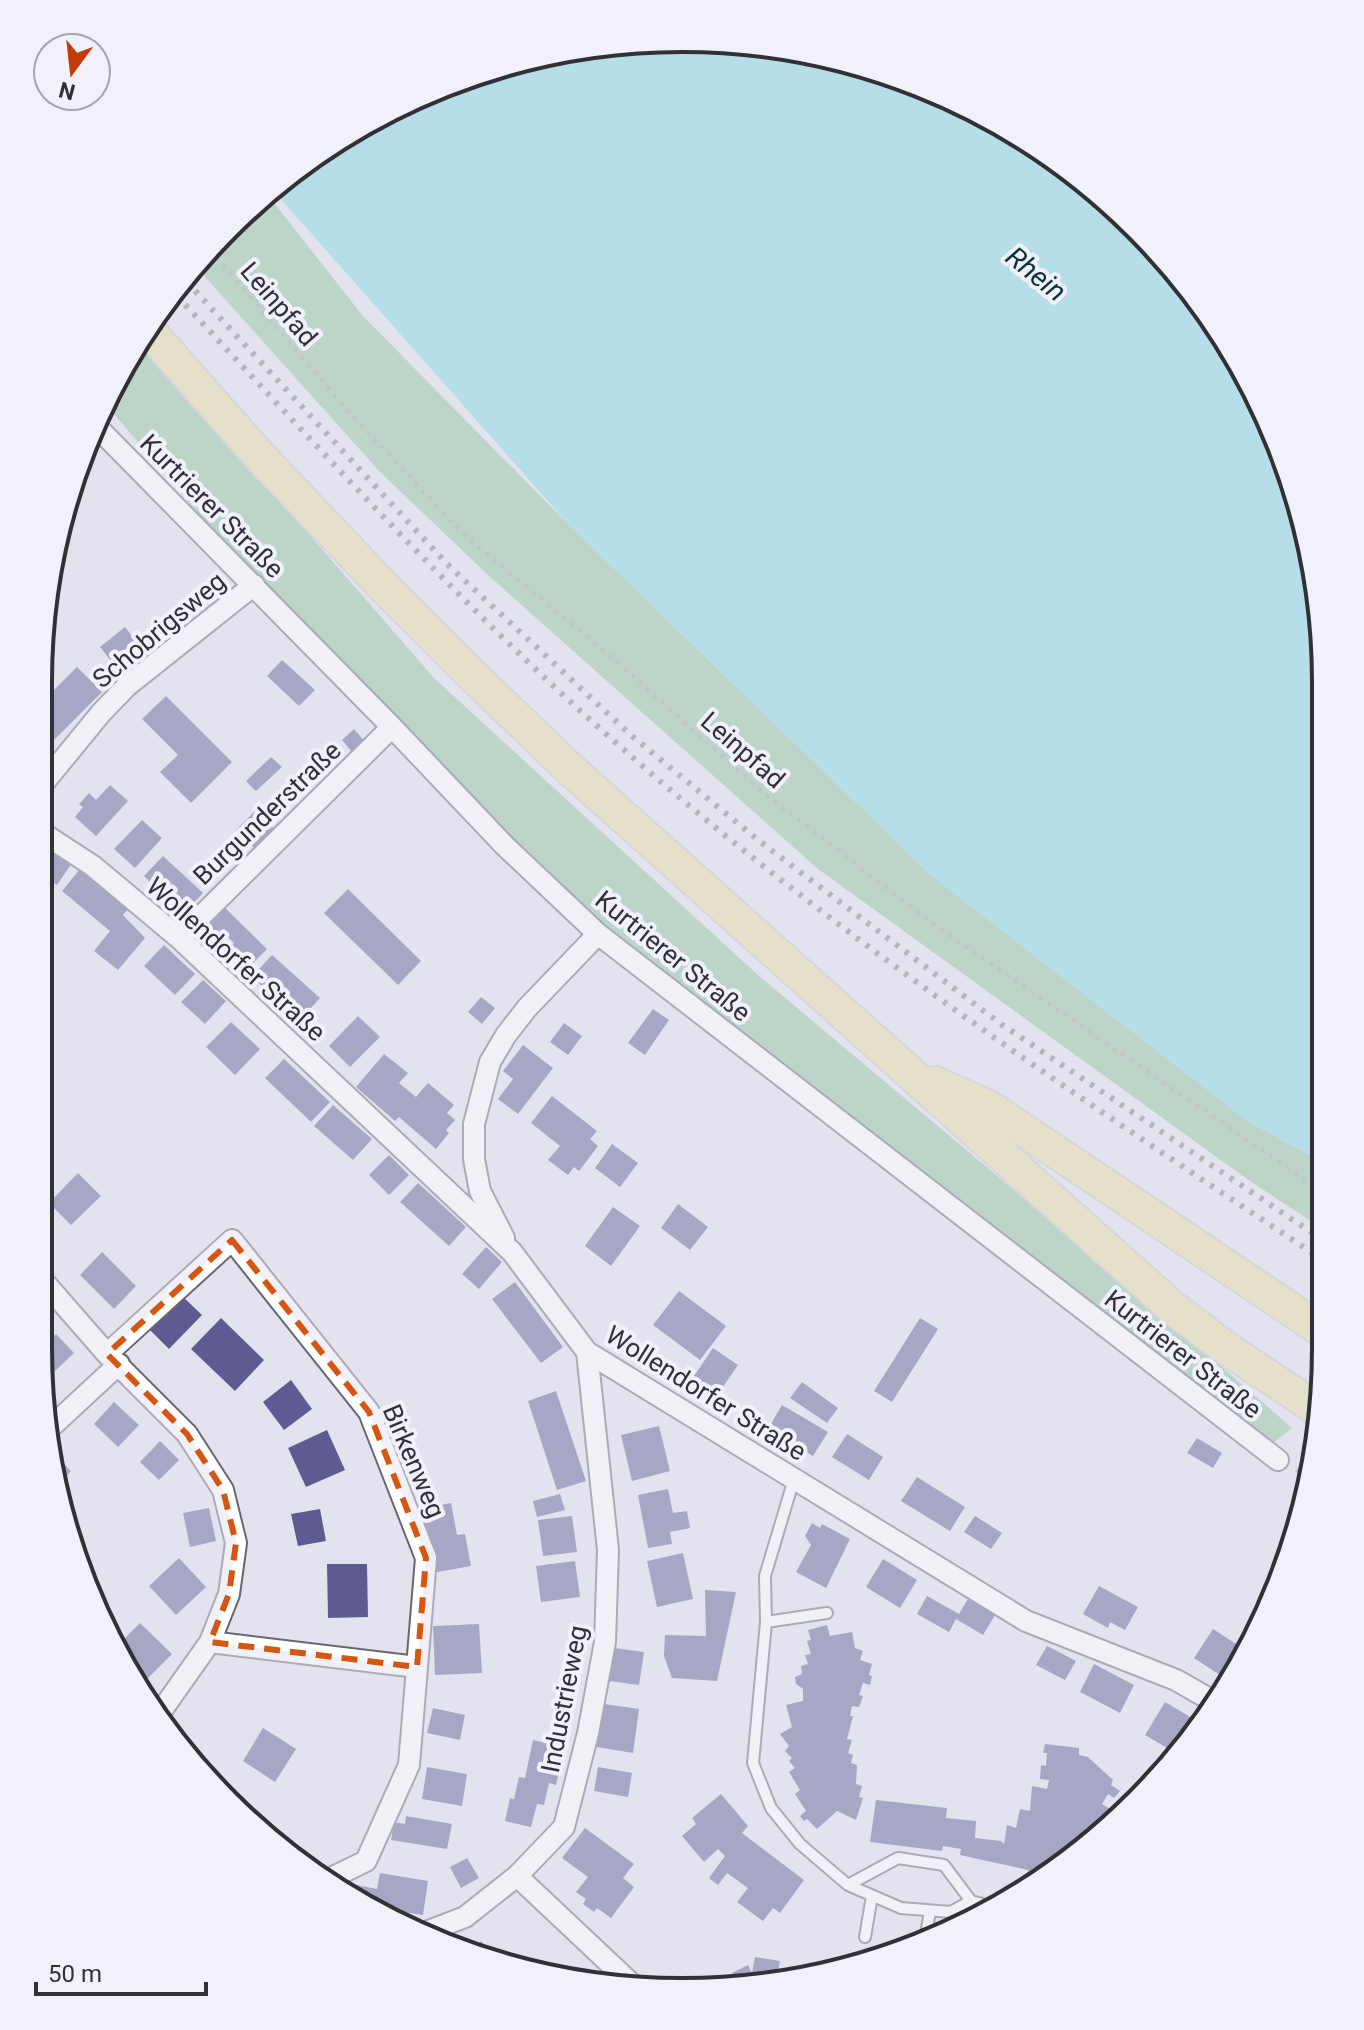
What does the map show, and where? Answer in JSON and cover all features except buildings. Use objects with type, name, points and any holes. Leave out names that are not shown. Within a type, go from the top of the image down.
[{"type":"main road","points":[[155,337],[382,585],[592,789],[1172,1307],[1309,1404]]},
{"type":"main road","points":[[909,1071],[989,1107],[1312,1324]]},
{"type":"main road","points":[[1274,1382],[1308,1419]]},
{"type":"street","name":"Kurtrierer Straße","points":[[103,433],[505,846],[598,934],[1278,1460]]},
{"type":"street","name":"Schobrigsweg","points":[[52,773],[127,686],[254,585]]},
{"type":"street","name":"Burgunderstraße","points":[[179,938],[392,727]]},
{"type":"street","name":"Wollendorfer Straße","points":[[52,839],[93,866],[179,938],[512,1252],[587,1352],[1026,1621],[1176,1680],[1206,1697]]},
{"type":"street","points":[[512,1252],[480,1191],[474,1159],[474,1124],[490,1062],[527,1008],[598,934]]},
{"type":"street","name":"Birkenweg","points":[[113,1359],[232,1240],[369,1412],[426,1558],[409,1765],[366,1861],[337,1875]]},
{"type":"street","points":[[52,1291],[113,1359],[187,1434],[223,1490],[236,1543],[229,1594],[210,1642],[164,1707]]},
{"type":"street","name":"Industrieweg","points":[[437,1928],[465,1917],[517,1876],[564,1827],[588,1733],[605,1642],[608,1550],[587,1352]]},
{"type":"street","points":[[56,1421],[113,1359]]},
{"type":"street","points":[[210,1642],[417,1667]]},
{"type":"street","points":[[517,1876],[622,1975]]},
{"type":"lane","points":[[794,1479],[765,1576],[766,1622],[753,1763],[771,1808],[800,1844],[848,1885],[901,1908],[951,1912],[971,1901]]},
{"type":"lane","points":[[766,1622],[827,1613]]},
{"type":"lane","points":[[848,1885],[898,1858],[944,1865],[971,1901],[979,1903]]},
{"type":"lane","points":[[865,1937],[872,1896]]},
{"type":"lane","points":[[927,1928],[930,1911]]},
{"type":"path","name":"Leinpfad","points":[[217,258],[350,413],[465,536],[615,660],[759,789],[933,924],[1312,1184]]},
{"type":"highlighted area","points":[[232,1240],[369,1412],[426,1558],[417,1667],[210,1642],[229,1594],[236,1543],[223,1490],[187,1434],[107,1354]]},
{"type":"green space","points":[[274,202],[363,316],[568,524],[932,876],[1249,1122],[1312,1156],[1312,1222],[1247,1179],[818,869],[489,576],[380,472],[202,274]]},
{"type":"green space","points":[[148,348],[434,678],[759,976],[1144,1299],[1292,1428],[1273,1443],[597,923],[385,708],[266,593],[113,412]]},
{"type":"water","name":"Rhein","points":[[641,53],[723,53],[764,57],[845,73],[885,85],[961,117],[1032,158],[1097,208],[1182,298],[1228,367],[1264,441],[1291,519],[1307,600],[1311,641],[1312,1156],[1249,1122],[932,876],[568,524],[280,198],[367,136],[479,85],[559,64]]},
{"type":"railway","points":[[191,287],[447,564],[632,736],[758,840],[1001,1024],[1312,1233]]},
{"type":"railway","points":[[181,300],[394,528],[506,641],[623,749],[706,820],[791,888],[966,1018],[1312,1253]]}]
